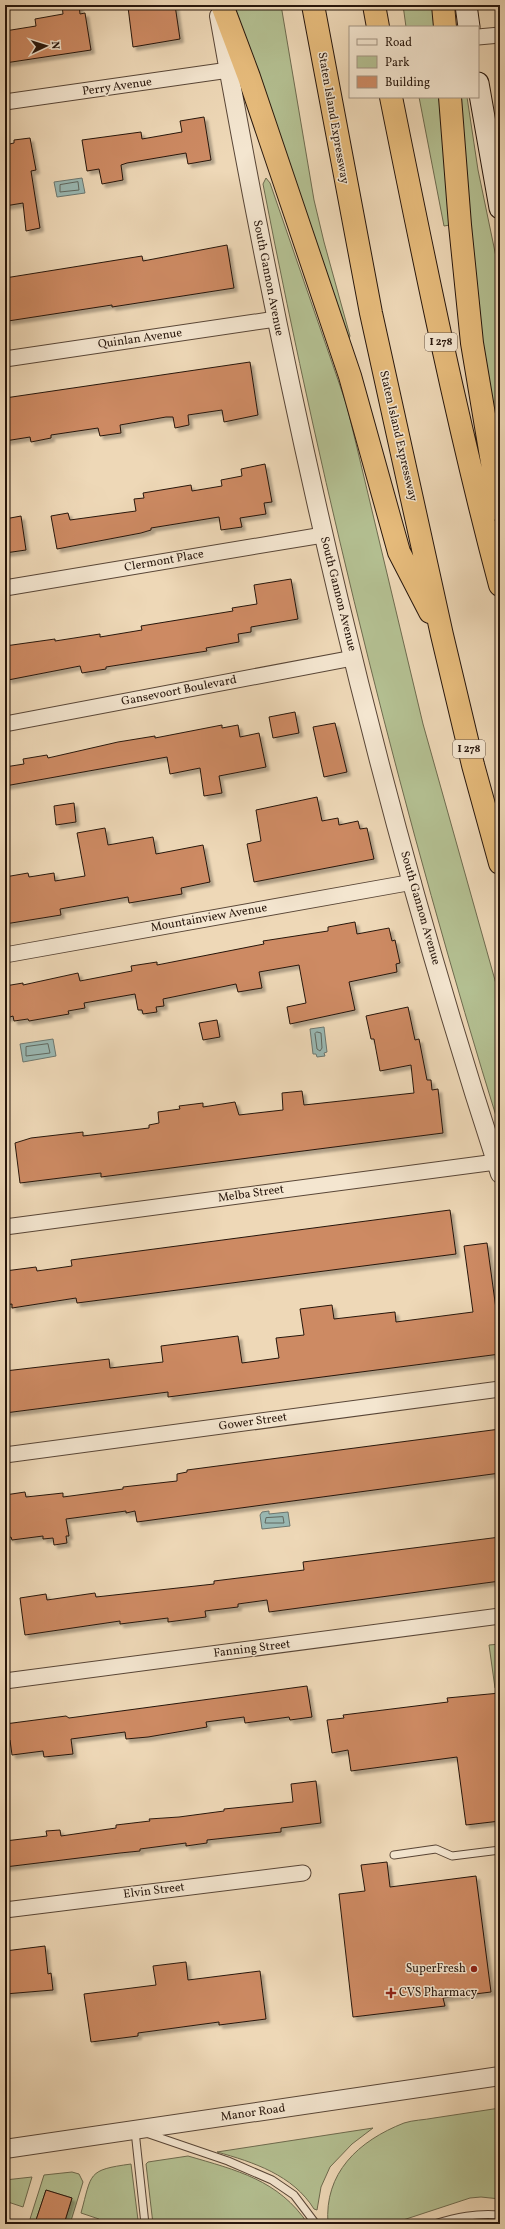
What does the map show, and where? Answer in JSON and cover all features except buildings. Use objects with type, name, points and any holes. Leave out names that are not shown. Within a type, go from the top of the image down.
[{"type":"highway","points":[[222,5],[249,77],[350,376],[398,552],[442,635]]},
{"type":"highway","name":"Staten Island Expressway","points":[[313,5],[369,306],[442,635],[473,765],[500,863]]},
{"type":"highway","points":[[374,5],[378,26]]},
{"type":"highway","points":[[444,5],[445,26]]},
{"type":"highway","name":"I 278","points":[[392,98],[442,351],[472,478],[500,585]]},
{"type":"highway","points":[[450,98],[472,344],[500,510]]},
{"type":"main road","points":[[466,5],[470,26]]},
{"type":"main road","points":[[479,89],[500,208]]},
{"type":"street","name":"South Gannon Avenue","points":[[217,5],[276,318],[323,535],[353,658],[413,882],[498,1168]]},
{"type":"street","points":[[479,37],[500,34]]},
{"type":"street","name":"Perry Avenue","points":[[5,102],[229,70]]},
{"type":"street","name":"Quinlan Avenue","points":[[5,359],[276,318]]},
{"type":"street","name":"Clermont Place","points":[[5,588],[323,535]]},
{"type":"street","name":"Gansevoort Boulevard","points":[[5,724],[353,658]]},
{"type":"street","name":"Mountainview Avenue","points":[[5,955],[413,882]]},
{"type":"street","name":"Melba Street","points":[[5,1227],[498,1168]]},
{"type":"street","name":"Gower Street","points":[[5,1455],[500,1389]]},
{"type":"street","name":"Fanning Street","points":[[5,1681],[500,1616]]},
{"type":"street","name":"Elvin Street","points":[[5,1910],[303,1872]]},
{"type":"street","name":"Manor Road","points":[[5,2149],[500,2076]]},
{"type":"lane","points":[[394,1855],[436,1849],[452,1856],[500,1850]]},
{"type":"lane","points":[[146,2224],[135,2130],[208,2154],[272,2180],[294,2195],[316,2224]]},
{"type":"lane","points":[[434,2224],[461,2216],[482,2213],[500,2215]]},
{"type":"green space","points":[[234,5],[281,5],[314,200],[350,336],[348,341]]},
{"type":"green space","points":[[403,5],[432,5],[434,26],[406,26]]},
{"type":"green space","points":[[419,98],[439,98],[450,225],[444,226]]},
{"type":"green space","points":[[457,98],[467,98],[478,170],[500,276],[500,450],[487,399]]},
{"type":"green space","points":[[266,178],[270,183],[347,406],[423,724],[500,998],[500,1129],[431,896],[369,660],[340,542],[287,304],[263,184]]},
{"type":"green space","points":[[500,1644],[500,1688],[495,1688],[489,1645]]},
{"type":"green space","points":[[500,2108],[500,2199],[481,2197],[470,2198],[391,2224],[328,2224],[328,2206],[332,2189],[338,2174],[347,2161],[372,2139],[387,2130],[407,2122]]},
{"type":"green space","points":[[373,2128],[352,2144],[330,2167],[321,2187],[317,2210],[314,2209],[295,2187],[284,2179],[258,2165],[217,2152]]},
{"type":"green space","points":[[188,2156],[239,2172],[270,2187],[284,2197],[308,2224],[243,2224],[241,2222],[240,2224],[153,2224],[146,2164],[148,2162]]},
{"type":"green space","points":[[131,2164],[138,2220],[119,2224],[97,2224],[99,2219],[81,2213],[87,2189],[94,2176],[106,2169]]},
{"type":"green space","points":[[72,2172],[79,2174],[83,2182],[70,2224],[64,2224],[72,2198],[46,2190],[36,2220],[41,2221],[40,2224],[33,2224],[30,2219],[44,2175]]},
{"type":"green space","points":[[32,2177],[23,2207],[5,2201],[5,2180]]},
{"type":"water","points":[[82,178],[85,193],[57,197],[54,182]]},
{"type":"water","points":[[324,1027],[327,1052],[324,1053],[325,1056],[317,1057],[316,1054],[313,1054],[310,1029]]},
{"type":"water","points":[[53,1039],[56,1056],[23,1062],[20,1044]]},
{"type":"water","points":[[269,1511],[269,1514],[288,1512],[290,1526],[262,1529],[260,1515],[262,1512]]},
{"type":"place","name":"SuperFresh","points":[[474,1969]]},
{"type":"place","name":"CVS Pharmacy","points":[[391,1993]]}]
